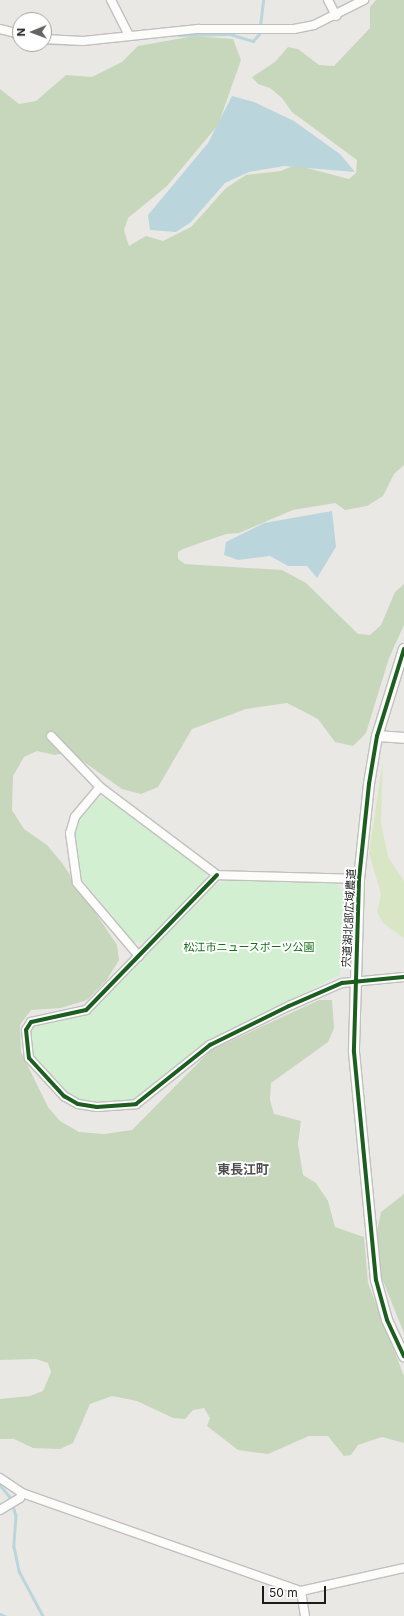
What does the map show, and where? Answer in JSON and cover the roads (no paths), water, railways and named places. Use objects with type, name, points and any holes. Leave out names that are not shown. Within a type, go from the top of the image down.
[{"type":"street","points":[[111,0],[129,34]]},
{"type":"street","points":[[328,0],[336,16]]},
{"type":"street","points":[[52,39],[83,41],[129,34],[198,29],[294,29],[336,16],[364,0]]},
{"type":"street","points":[[0,29],[12,32]]},
{"type":"street","name":"宍道湖北部広域農道","points":[[404,649],[377,736],[359,879],[355,982],[355,1085],[376,1280],[387,1320],[404,1356]]},
{"type":"street","points":[[51,736],[100,787],[217,875],[359,879]]},
{"type":"street","points":[[377,736],[404,738]]},
{"type":"street","points":[[100,787],[75,817],[70,834],[77,882],[138,956]]},
{"type":"street","points":[[217,875],[86,1010],[36,1018],[26,1030],[29,1058],[64,1096],[78,1104],[121,1108],[136,1104],[210,1045],[342,983],[404,977]]},
{"type":"street","points":[[0,1478],[22,1493],[301,1591],[404,1568]]},
{"type":"street","points":[[0,1510],[20,1498],[22,1493]]},
{"type":"street","points":[[301,1591],[305,1616]]},
{"type":"water","points":[[232,96],[254,102],[294,121],[340,154],[355,172],[284,166],[249,172],[225,183],[191,222],[176,232],[150,230],[148,215],[208,143]]},
{"type":"water","points":[[332,511],[336,547],[317,578],[307,566],[288,566],[270,556],[238,560],[224,555],[226,542],[264,523]]},
{"type":"waterway","points":[[178,35],[230,34],[253,41],[259,34],[263,0]]},
{"type":"waterway","points":[[52,43],[69,44]]},
{"type":"waterway","points":[[0,1485],[10,1497],[16,1515],[14,1547],[19,1571],[43,1616]]},
{"type":"waterway","points":[[0,1614],[5,1616]]},
{"type":"district","name":"東長江町","points":[[243,1169]]},
{"type":"park label","name":"松江市ニュースポーツ公園","points":[[249,947]]}]
